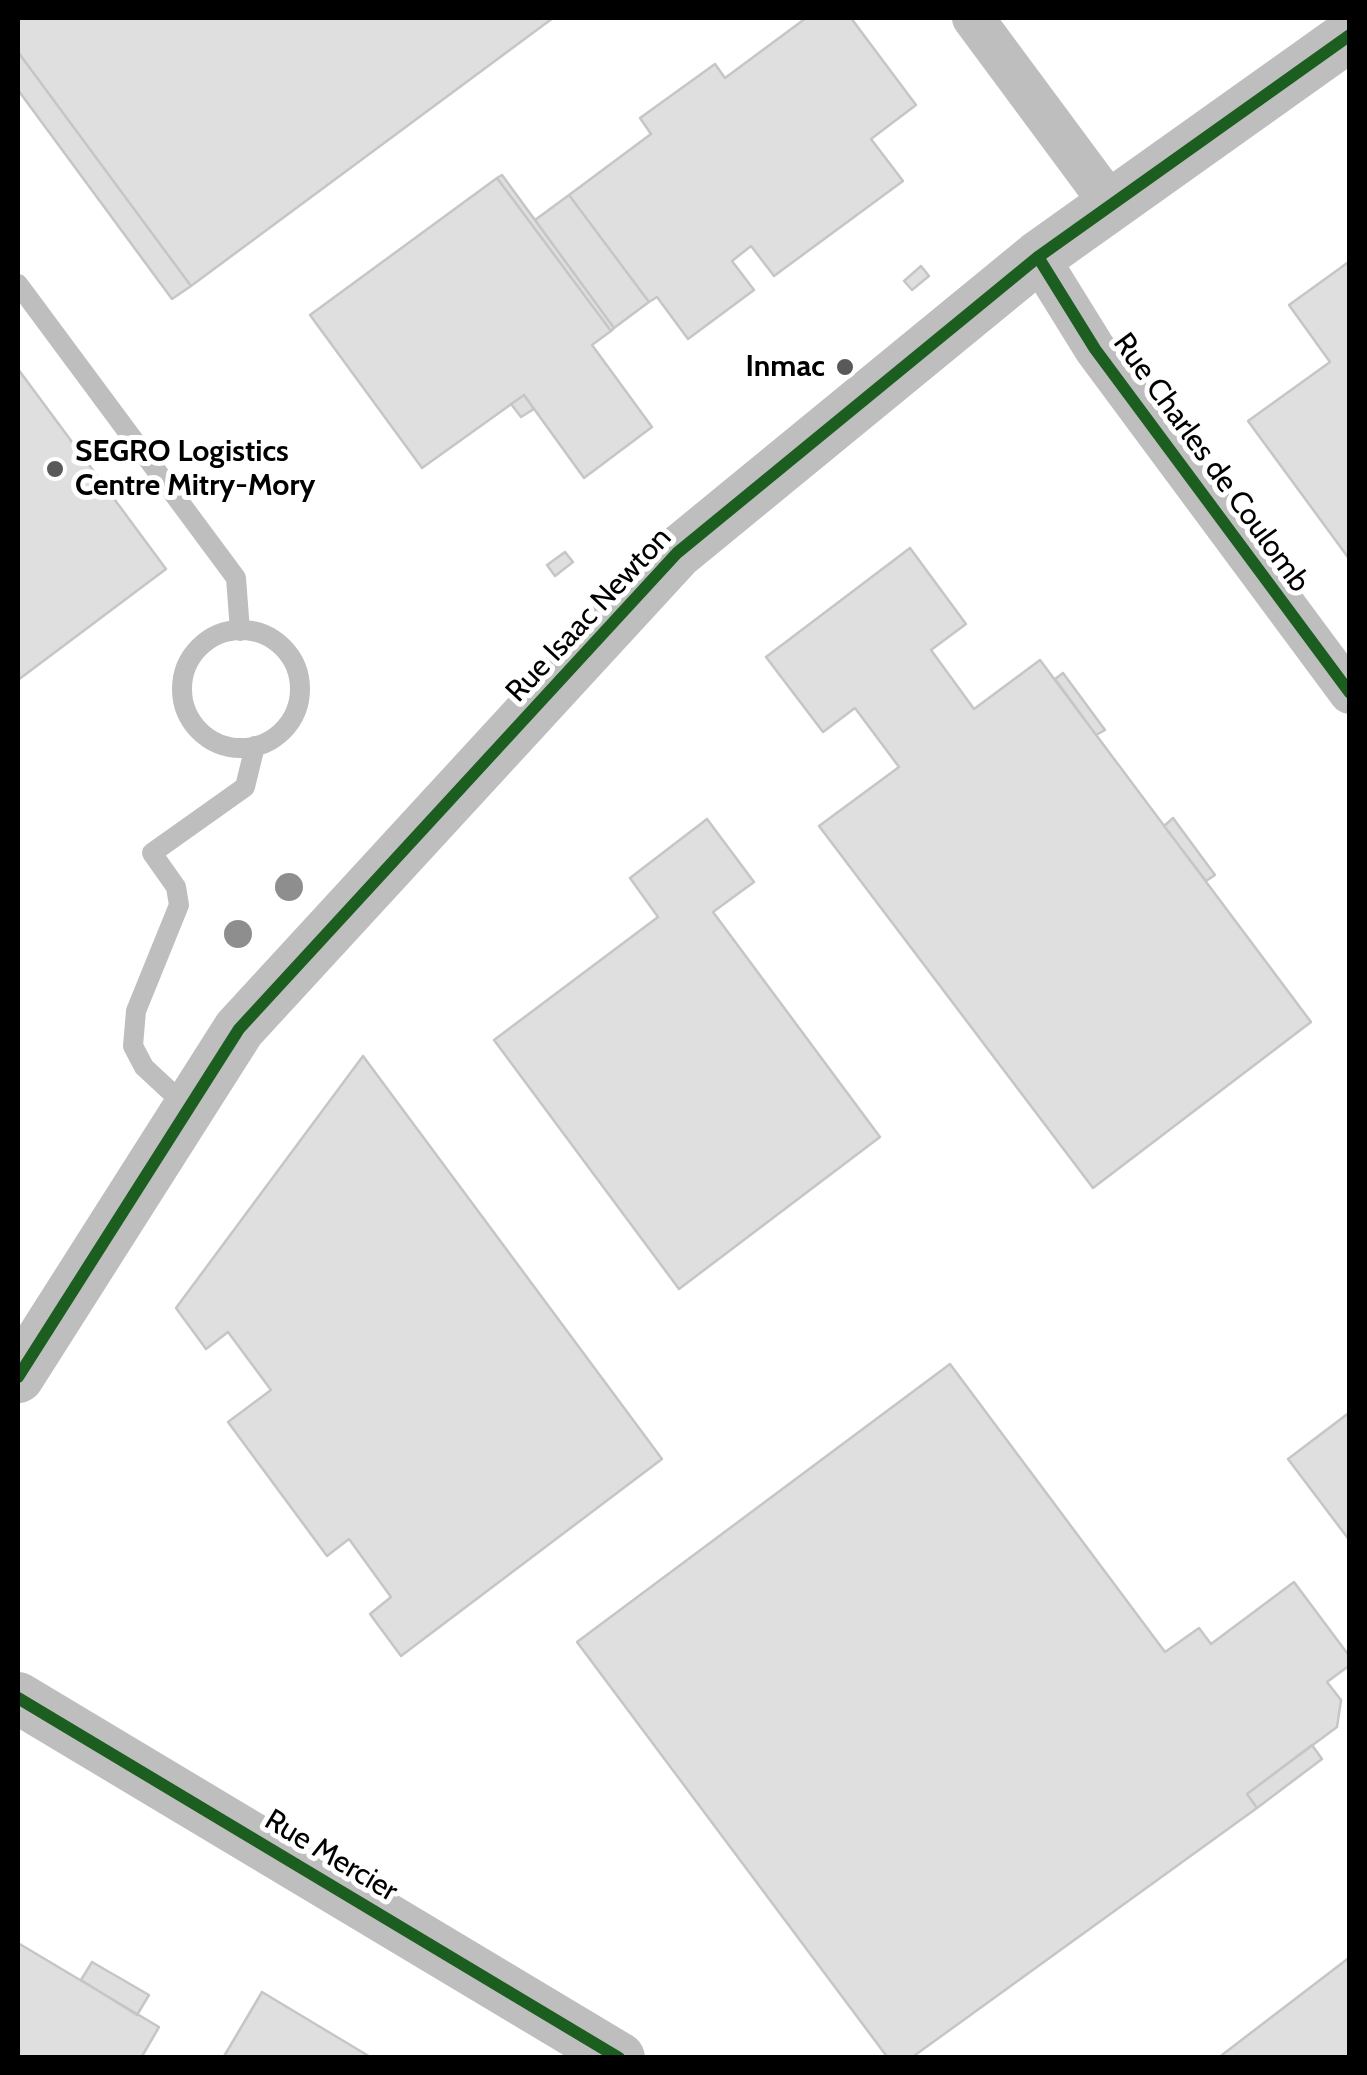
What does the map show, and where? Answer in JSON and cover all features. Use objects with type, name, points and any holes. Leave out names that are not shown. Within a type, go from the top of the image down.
[{"type":"street","points":[[972,18],[1110,204]]},
{"type":"street","name":"Rue Isaac Newton","points":[[18,1377],[239,1028],[677,554],[1038,257],[1350,35]]},
{"type":"street","name":"Rue Charles de Coulomb","points":[[1038,257],[1095,349],[1350,693]]},
{"type":"street","name":"Rue Mercier","points":[[18,1698],[620,2058]]},
{"type":"lane","points":[[18,284],[236,578],[240,631]]},
{"type":"lane","points":[[240,631],[271,638],[285,651],[300,686],[292,719],[281,733],[255,746],[234,748],[201,734],[183,700],[188,663],[199,647],[215,636],[240,631]]},
{"type":"lane","points":[[189,1108],[144,1067],[133,1046],[136,1011],[179,905],[176,886],[152,853],[246,787],[255,746]]},
{"type":"building","points":[[18,18],[553,18],[191,286],[18,52]]},
{"type":"building","points":[[806,18],[851,18],[916,105],[871,139],[903,181],[774,276],[751,246],[732,261],[754,290],[688,339],[657,297],[649,302],[569,195],[651,134],[640,118],[715,64],[725,78]]},
{"type":"building","points":[[18,52],[191,286],[172,299],[18,90]]},
{"type":"building","points":[[502,175],[614,328],[611,331],[497,178]]},
{"type":"building","points":[[497,178],[611,331],[592,345],[652,427],[584,478],[524,395],[422,468],[310,315]]},
{"type":"building","points":[[569,195],[649,302],[614,328],[535,220]]},
{"type":"building","points":[[1350,261],[1350,560],[1248,421],[1330,362],[1289,305]]},
{"type":"building","points":[[921,266],[929,276],[912,290],[904,281]]},
{"type":"building","name":"SEGRO Logistics Centre Mitry-Mory","points":[[18,369],[166,569],[18,680]]},
{"type":"building","points":[[524,395],[534,409],[521,417],[511,404]]},
{"type":"building","points":[[910,548],[966,624],[931,650],[974,709],[1040,660],[1311,1022],[1093,1188],[819,826],[899,767],[855,708],[823,732],[766,657]]},
{"type":"building","points":[[565,552],[573,562],[555,576],[547,565]]},
{"type":"building","points":[[1063,673],[1105,730],[1096,735],[1055,679]]},
{"type":"building","points":[[1173,818],[1215,875],[1206,881],[1164,826]]},
{"type":"building","points":[[707,819],[754,882],[713,912],[880,1137],[679,1289],[494,1040],[658,917],[630,878]]},
{"type":"building","points":[[363,1056],[662,1459],[401,1656],[370,1614],[391,1597],[349,1539],[327,1556],[228,1422],[271,1390],[228,1332],[206,1349],[176,1308]]},
{"type":"building","points":[[950,1364],[1165,1652],[1199,1628],[1211,1644],[1294,1582],[1350,1657],[1350,1665],[1327,1682],[1341,1700],[1337,1727],[1247,1794],[1257,1808],[911,2058],[888,2058],[577,1642]]},
{"type":"building","points":[[1350,1412],[1350,1541],[1288,1459]]},
{"type":"building","points":[[1312,1745],[1322,1759],[1257,1808],[1247,1794]]},
{"type":"building","points":[[18,1943],[159,2027],[141,2058],[18,2058]]},
{"type":"building","points":[[1350,1957],[1350,2058],[1218,2058]]},
{"type":"building","points":[[92,1962],[149,1995],[137,2015],[81,1980]]},
{"type":"building","points":[[262,1992],[372,2058],[223,2058]]},
{"type":"cycle path","points":[[18,1377],[239,1029],[677,553],[1038,257],[1350,35]]},
{"type":"cycle path","points":[[1038,257],[1095,349],[1350,693]]},
{"type":"cycle path","points":[[18,1698],[619,2058]]},
{"type":"place","name":"Inmac","points":[[845,367]]},
{"type":"place","name":"SEGRO Logistics Centre Mitry-Mory","points":[[55,469]]}]
